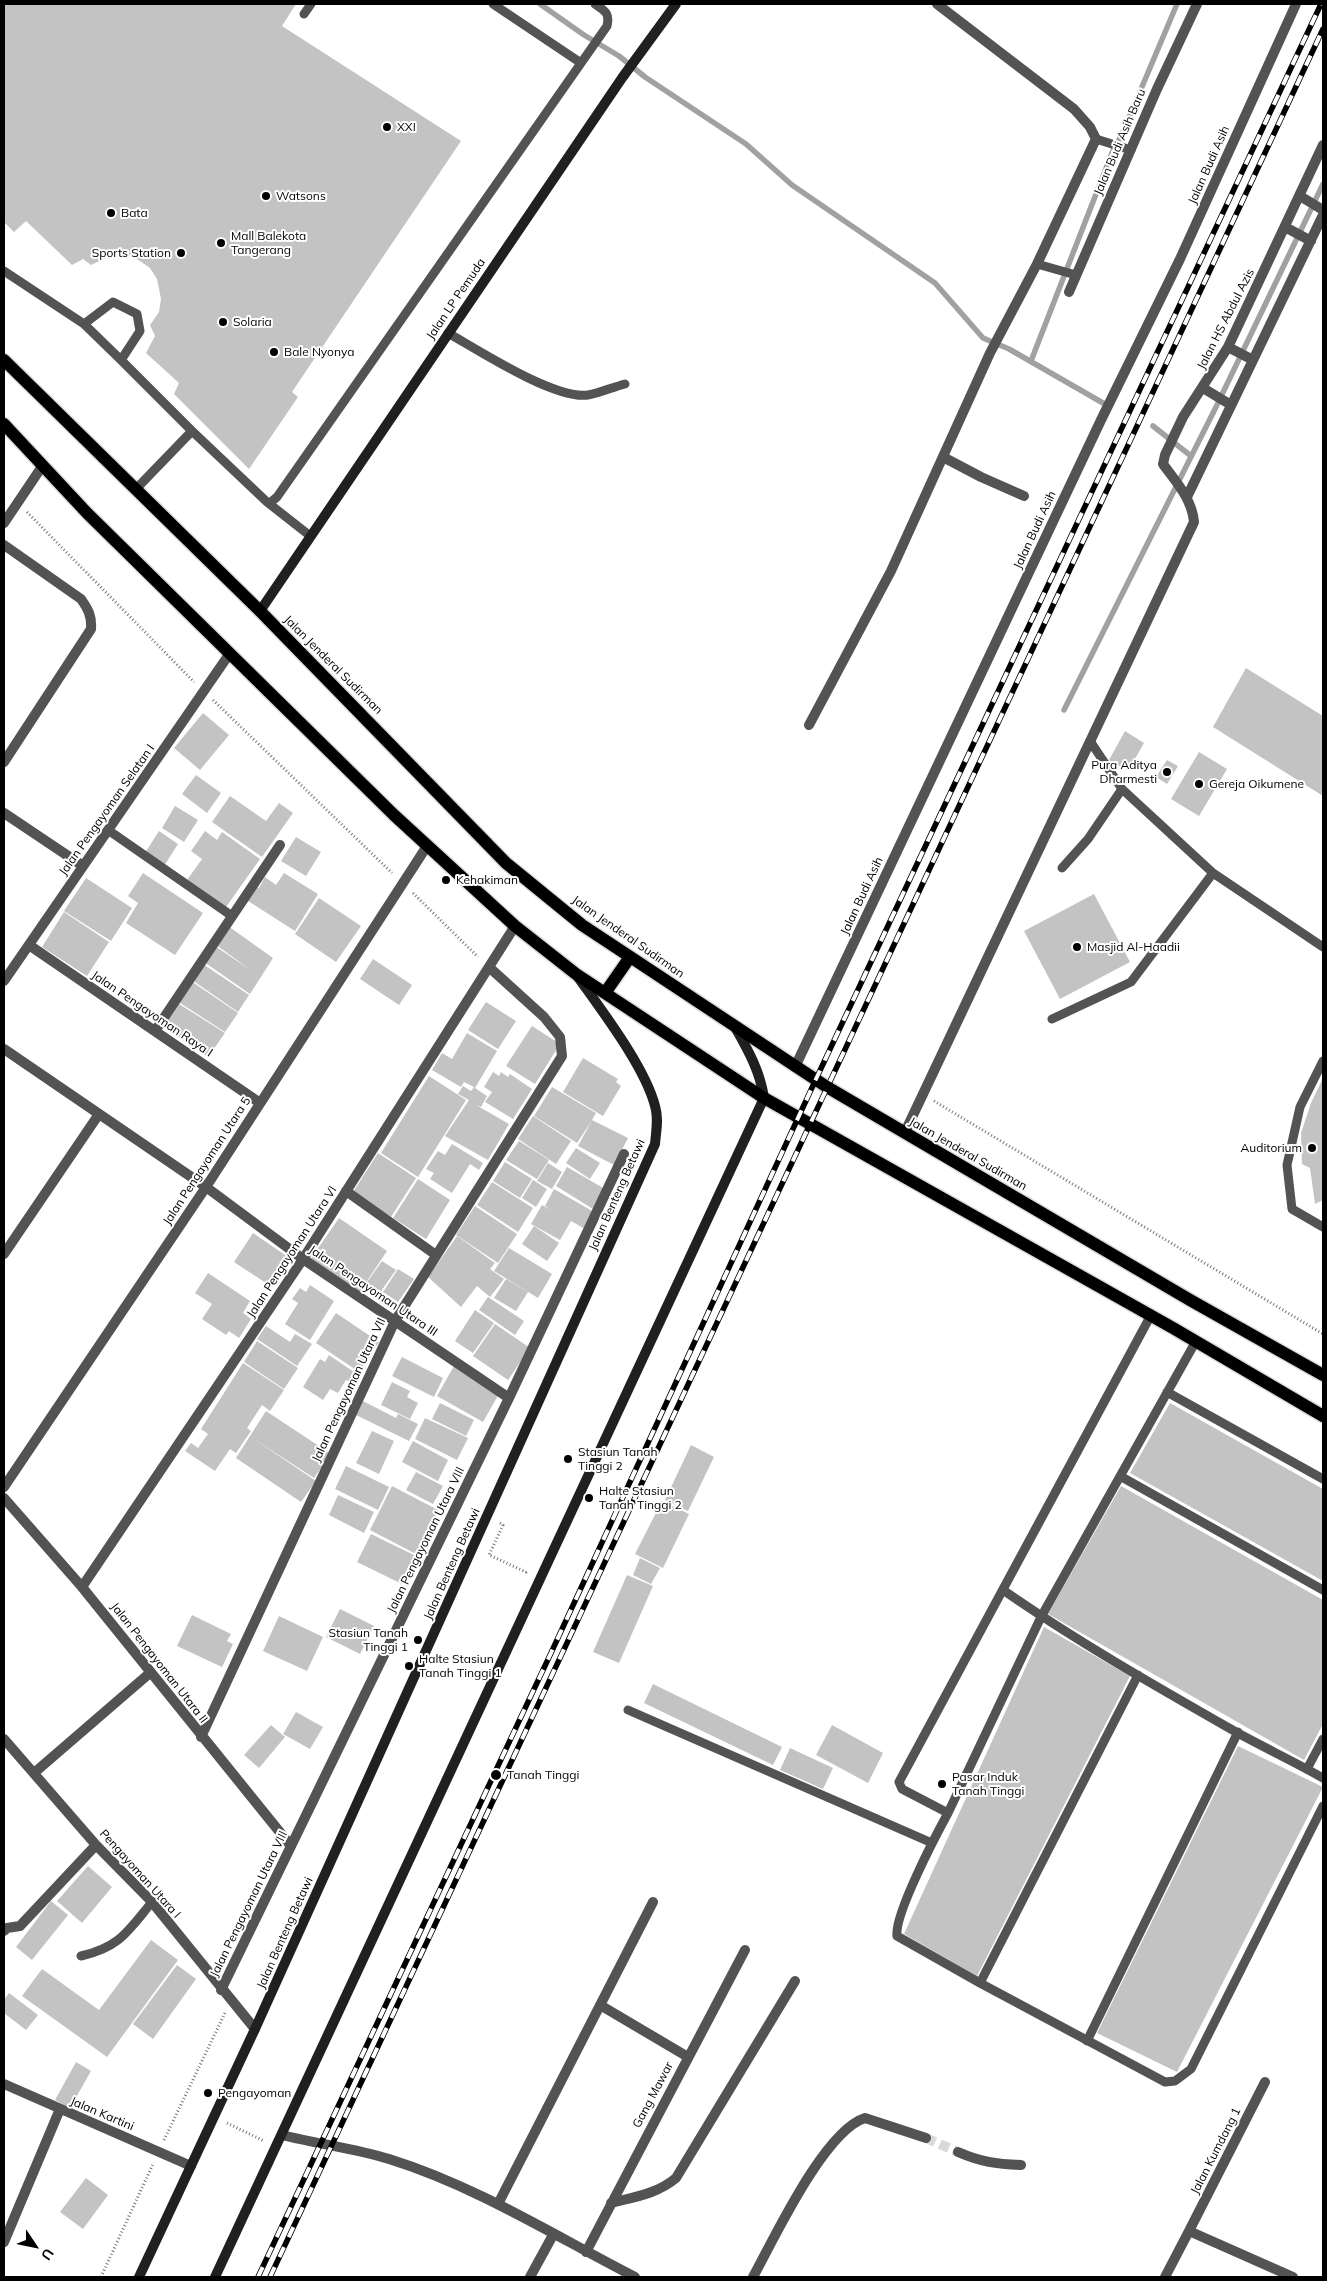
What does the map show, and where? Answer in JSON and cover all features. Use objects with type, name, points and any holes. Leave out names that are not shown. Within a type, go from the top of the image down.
[{"type":"main road","name":"Jalan LP Pemuda","points":[[260,610],[622,78],[676,4]]},
{"type":"main road","name":"Jalan Jenderal Sudirman","points":[[4,360],[260,610],[506,862],[582,925],[795,1067],[1190,1300],[1323,1375]]},
{"type":"main road","points":[[4,424],[88,513],[427,846],[515,926],[576,974],[764,1098],[1151,1315],[1323,1416]]},
{"type":"main road","points":[[605,993],[630,957]]},
{"type":"main road","name":"Jalan Benteng Betawi","points":[[139,2277],[255,2029],[655,1144],[656,1107],[648,1086],[602,1010],[576,974]]},
{"type":"main road","points":[[215,2277],[764,1098],[761,1080],[751,1056],[734,1026]]},
{"type":"street","points":[[809,725],[891,572],[990,353],[1037,264],[1096,139],[1090,127],[1074,109],[937,4]]},
{"type":"street","name":"Jalan Budi Asih Baru","points":[[1069,292],[1197,4]]},
{"type":"street","name":"Jalan Budi Asih","points":[[795,1067],[1101,420],[1180,259],[1296,4]]},
{"type":"street","name":"Jalan HS Abdul Azis","points":[[1187,497],[1163,464],[1183,417],[1204,389],[1229,348],[1301,197],[1323,145]]},
{"type":"street","points":[[905,1132],[1194,522],[1187,497],[1323,212],[1301,197]]},
{"type":"street","points":[[1286,228],[1310,241]]},
{"type":"street","points":[[1229,348],[1252,359]]},
{"type":"street","points":[[1204,389],[1230,405]]},
{"type":"street","points":[[943,457],[981,478],[1024,496]]},
{"type":"street","points":[[4,523],[43,465]]},
{"type":"street","points":[[4,545],[81,599],[89,610],[92,620],[91,629],[4,762]]},
{"type":"street","name":"Jalan Pengayoman Selatan I","points":[[4,981],[230,652]]},
{"type":"street","points":[[4,813],[83,866]]},
{"type":"street","points":[[155,1031],[280,845]]},
{"type":"street","name":"Jalan Pengayoman Utara 5","points":[[4,1487],[206,1187],[427,846]]},
{"type":"street","name":"Jalan Pengayoman Utara VI","points":[[82,1587],[303,1259],[515,926]]},
{"type":"street","name":"Jalan Pengayoman Raya I","points":[[29,945],[260,1103]]},
{"type":"street","name":"Jalan Pengayoman Utara VII","points":[[201,1737],[395,1320],[562,1056],[560,1037],[544,1017],[490,968]]},
{"type":"street","name":"Jalan Pengayoman Utara III","points":[[4,1049],[206,1187],[303,1259],[509,1398]]},
{"type":"street","points":[[4,1254],[99,1114]]},
{"type":"street","name":"Jalan Pengayoman Utara VIII","points":[[221,1990],[509,1398],[624,1154]]},
{"type":"street","points":[[346,1191],[436,1255]]},
{"type":"street","name":"Jalan Pengayoman Utara II","points":[[4,1498],[82,1587],[201,1737],[291,1846]]},
{"type":"street","points":[[34,1773],[151,1672]]},
{"type":"street","name":"Pengayoman Utara I","points":[[4,1739],[96,1845],[152,1902],[221,1990],[255,2029]]},
{"type":"street","points":[[4,1931],[7,1928],[20,1926],[96,1845]]},
{"type":"street","points":[[498,2204],[653,1902]]},
{"type":"street","name":"Gang Mawar","points":[[586,2252],[745,1950]]},
{"type":"street","points":[[611,2203],[654,2192],[666,2187],[676,2178],[795,1982]]},
{"type":"street","points":[[600,2006],[688,2057]]},
{"type":"street","name":"Jalan Kumdang 1","points":[[1165,2277],[1265,2082]]},
{"type":"street","name":"Jalan Kartini","points":[[4,2084],[191,2166]]},
{"type":"street","points":[[4,2242],[60,2109]]},
{"type":"street","points":[[753,2277],[806,2181],[834,2143],[855,2121],[865,2118],[926,2138]]},
{"type":"street","points":[[282,2135],[388,2159],[430,2174],[498,2204],[586,2252],[619,2274],[635,2277]]},
{"type":"street","points":[[958,2152],[976,2160],[989,2163],[1021,2165]]},
{"type":"street","points":[[1189,2231],[1293,2277]]},
{"type":"street","points":[[530,2277],[553,2235]]},
{"type":"lane","points":[[304,14],[311,4]]},
{"type":"lane","points":[[493,4],[583,60]]},
{"type":"lane","points":[[271,502],[277,497],[607,26],[609,17],[607,12],[595,4]]},
{"type":"lane","points":[[1096,139],[1131,150]]},
{"type":"lane","points":[[1037,264],[1076,275]]},
{"type":"lane","points":[[4,271],[84,324],[267,502],[271,502],[310,535]]},
{"type":"lane","points":[[84,324],[113,302],[137,314],[140,331],[121,360]]},
{"type":"lane","points":[[448,333],[531,378],[565,393],[587,395],[625,384]]},
{"type":"lane","points":[[135,490],[192,431]]},
{"type":"lane","points":[[1090,741],[1122,789],[1213,873],[1323,947]]},
{"type":"lane","points":[[1062,868],[1088,839],[1122,789]]},
{"type":"lane","points":[[108,830],[232,916]]},
{"type":"lane","points":[[1052,1019],[1131,982],[1213,873]]},
{"type":"lane","points":[[1323,1061],[1300,1107],[1287,1165],[1292,1209],[1323,1228]]},
{"type":"lane","points":[[948,1812],[902,1789],[899,1782],[1151,1315]]},
{"type":"lane","points":[[1196,1341],[1041,1616],[932,1843],[898,1921],[897,1936],[980,1983],[1165,2082],[1175,2081],[1191,2069],[1323,1806]]},
{"type":"lane","points":[[1167,1392],[1323,1479]]},
{"type":"lane","points":[[1120,1476],[1323,1590]]},
{"type":"lane","points":[[1003,1590],[1041,1616],[1138,1675],[1323,1778]]},
{"type":"lane","points":[[980,1983],[1138,1675]]},
{"type":"lane","points":[[628,1710],[932,1843]]},
{"type":"lane","points":[[1087,2041],[1238,1732]]},
{"type":"lane","points":[[1307,1769],[1323,1739]]},
{"type":"lane","points":[[81,1956],[102,1951],[116,1943],[152,1902]]},
{"type":"path","points":[[17,502],[204,691],[490,968]]},
{"type":"path","points":[[923,1094],[1323,1334]]},
{"type":"path","points":[[489,1555],[526,1572]]},
{"type":"path","points":[[214,2116],[276,2147]]},
{"type":"building","name":"Mall Balekota Tangerang","points":[[4,4],[296,4],[282,26],[461,141],[292,392],[298,397],[249,469],[174,394],[179,383],[146,353],[155,336],[150,325],[159,312],[161,299],[157,279],[150,268],[137,259],[124,254],[113,255],[91,265],[83,259],[72,265],[26,221],[14,232],[4,222]]},
{"type":"building","points":[[1246,668],[1323,716],[1323,796],[1213,727]]},
{"type":"building","points":[[203,713],[229,735],[200,770],[174,748]]},
{"type":"building","points":[[1125,731],[1144,743],[1128,771],[1109,760]]},
{"type":"building","name":"Gereja Oikumene","points":[[1199,752],[1227,769],[1199,816],[1171,799]]},
{"type":"building","name":"Pura Aditya Dharmesti","points":[[1167,760],[1178,766],[1167,784],[1156,777]]},
{"type":"building","points":[[196,775],[221,793],[207,813],[182,794]]},
{"type":"building","points":[[230,796],[266,821],[279,803],[293,813],[262,857],[212,822]]},
{"type":"building","points":[[175,806],[198,820],[184,842],[162,828]]},
{"type":"building","points":[[159,831],[178,844],[164,866],[145,853]]},
{"type":"building","points":[[205,831],[217,840],[222,832],[260,859],[226,907],[187,880],[202,859],[191,851]]},
{"type":"building","points":[[296,837],[321,852],[306,876],[281,861]]},
{"type":"building","points":[[143,873],[203,913],[175,955],[126,923],[138,903],[128,896]]},
{"type":"building","points":[[284,873],[318,894],[295,931],[245,899],[254,885],[259,888],[265,877],[276,885]]},
{"type":"building","points":[[86,878],[132,908],[111,941],[64,911]]},
{"type":"building","name":"Masjid Al-Haadii","points":[[1094,894],[1130,962],[1060,999],[1024,931]]},
{"type":"building","points":[[319,898],[361,926],[336,962],[295,934]]},
{"type":"building","points":[[64,912],[109,942],[87,976],[42,947]]},
{"type":"building","points":[[228,926],[273,958],[250,994],[204,962],[215,946],[252,971],[215,944]]},
{"type":"building","points":[[373,959],[412,985],[399,1005],[360,979]]},
{"type":"building","points":[[203,964],[249,995],[238,1012],[192,980]]},
{"type":"building","points":[[191,981],[238,1013],[225,1032],[177,1001]]},
{"type":"building","points":[[176,1002],[225,1033],[208,1057],[160,1025]]},
{"type":"building","points":[[486,1002],[516,1021],[498,1049],[468,1030]]},
{"type":"building","points":[[532,1026],[560,1044],[535,1084],[506,1066]]},
{"type":"building","points":[[467,1033],[497,1051],[475,1088],[487,1096],[481,1107],[476,1105],[509,1124],[488,1160],[445,1136],[469,1100],[458,1094],[463,1086],[471,1091],[474,1087],[464,1082],[461,1087],[432,1070],[442,1053],[452,1059]]},
{"type":"building","points":[[583,1058],[618,1079],[616,1082],[621,1086],[603,1116],[563,1092]]},
{"type":"building","points":[[493,1072],[499,1076],[501,1072],[508,1077],[510,1074],[532,1089],[513,1119],[485,1102],[492,1092],[484,1087]]},
{"type":"building","points":[[429,1076],[466,1100],[418,1177],[381,1153]]},
{"type":"building","name":"Auditorium","points":[[1323,1078],[1323,1200],[1315,1204],[1310,1168],[1302,1164],[1301,1133],[1311,1103]]},
{"type":"building","points":[[552,1087],[596,1113],[592,1120],[628,1138],[614,1165],[578,1146],[591,1122],[577,1143],[534,1116]]},
{"type":"building","points":[[533,1116],[571,1141],[556,1164],[518,1139]]},
{"type":"building","points":[[519,1141],[549,1160],[537,1179],[506,1160]]},
{"type":"building","points":[[452,1144],[483,1163],[479,1170],[470,1164],[452,1193],[430,1179],[434,1173],[426,1169],[438,1151],[445,1155]]},
{"type":"building","points":[[576,1148],[600,1163],[590,1179],[566,1163]]},
{"type":"building","points":[[378,1153],[416,1178],[391,1217],[353,1192]]},
{"type":"building","points":[[505,1162],[532,1179],[520,1198],[493,1181]]},
{"type":"building","points":[[548,1163],[562,1172],[552,1189],[537,1181]]},
{"type":"building","points":[[567,1167],[605,1189],[593,1209],[556,1186]]},
{"type":"building","points":[[418,1179],[450,1200],[426,1239],[393,1218]]},
{"type":"building","points":[[533,1180],[547,1189],[536,1207],[522,1198]]},
{"type":"building","points":[[492,1182],[533,1208],[518,1232],[477,1205]]},
{"type":"building","points":[[554,1189],[594,1212],[585,1229],[571,1221],[560,1240],[531,1224],[542,1205],[551,1210],[545,1206]]},
{"type":"building","points":[[475,1206],[517,1234],[498,1263],[456,1235]]},
{"type":"building","points":[[339,1218],[387,1251],[359,1293],[310,1260]]},
{"type":"building","points":[[534,1226],[559,1243],[547,1261],[522,1244]]},
{"type":"building","points":[[253,1233],[291,1259],[272,1287],[234,1262]]},
{"type":"building","points":[[457,1236],[495,1263],[490,1269],[504,1279],[490,1297],[477,1286],[461,1307],[428,1277]]},
{"type":"building","points":[[509,1248],[552,1274],[538,1298],[494,1271]]},
{"type":"building","points":[[382,1261],[396,1270],[379,1294],[365,1285]]},
{"type":"building","points":[[398,1269],[414,1279],[398,1302],[383,1292]]},
{"type":"building","points":[[208,1273],[250,1301],[243,1313],[251,1319],[239,1338],[229,1331],[226,1335],[202,1319],[212,1304],[195,1293]]},
{"type":"building","points":[[506,1279],[528,1292],[516,1311],[494,1298]]},
{"type":"building","points":[[310,1285],[334,1301],[310,1340],[285,1324],[298,1303],[292,1299],[300,1288],[306,1292]]},
{"type":"building","points":[[488,1297],[524,1321],[515,1335],[479,1310]]},
{"type":"building","points":[[475,1310],[494,1323],[473,1353],[455,1341]]},
{"type":"building","points":[[336,1313],[379,1342],[359,1372],[316,1343]]},
{"type":"building","points":[[495,1324],[530,1348],[508,1380],[473,1356]]},
{"type":"building","points":[[266,1326],[290,1342],[295,1334],[312,1344],[297,1366],[257,1339]]},
{"type":"building","points":[[257,1341],[298,1368],[284,1389],[244,1362]]},
{"type":"building","points":[[329,1355],[360,1376],[355,1385],[346,1380],[338,1393],[330,1389],[323,1400],[303,1387],[320,1359],[325,1362]]},
{"type":"building","points":[[402,1357],[443,1378],[434,1397],[392,1376]]},
{"type":"building","points":[[243,1363],[284,1390],[270,1411],[262,1405],[247,1428],[251,1431],[236,1453],[230,1449],[215,1471],[185,1451],[191,1443],[198,1448],[208,1434],[201,1429]]},
{"type":"building","points":[[454,1366],[500,1392],[483,1422],[437,1396]]},
{"type":"building","points":[[392,1382],[410,1391],[407,1397],[418,1403],[410,1419],[381,1405]]},
{"type":"building","points":[[363,1401],[396,1418],[398,1414],[418,1424],[409,1441],[356,1415]]},
{"type":"building","points":[[440,1403],[474,1420],[466,1436],[432,1419]]},
{"type":"building","points":[[1170,1403],[1323,1489],[1323,1581],[1130,1473]]},
{"type":"building","points":[[266,1411],[331,1454],[314,1478],[254,1439],[316,1481],[301,1502],[236,1458]]},
{"type":"building","points":[[425,1418],[468,1438],[457,1460],[415,1439]]},
{"type":"building","points":[[372,1431],[394,1441],[379,1474],[356,1463]]},
{"type":"building","points":[[413,1441],[448,1460],[438,1481],[402,1462]]},
{"type":"building","points":[[691,1445],[714,1457],[688,1511],[665,1500]]},
{"type":"building","points":[[346,1466],[389,1487],[378,1510],[335,1489]]},
{"type":"building","points":[[416,1472],[443,1486],[433,1504],[406,1490]]},
{"type":"building","points":[[392,1486],[438,1510],[416,1554],[370,1530]]},
{"type":"building","points":[[1121,1486],[1323,1600],[1323,1724],[1304,1760],[1048,1614]]},
{"type":"building","points":[[338,1495],[374,1512],[364,1533],[329,1515]]},
{"type":"building","points":[[662,1501],[689,1514],[663,1568],[635,1554]]},
{"type":"building","points":[[371,1534],[416,1556],[402,1584],[357,1562]]},
{"type":"building","points":[[640,1558],[660,1568],[651,1584],[633,1575]]},
{"type":"building","points":[[627,1575],[653,1586],[619,1663],[593,1652]]},
{"type":"building","points":[[340,1609],[374,1626],[360,1654],[326,1637]]},
{"type":"building","points":[[192,1615],[231,1634],[227,1641],[233,1644],[222,1667],[177,1646]]},
{"type":"building","points":[[279,1616],[323,1637],[307,1671],[263,1651]]},
{"type":"building","points":[[1044,1627],[1130,1676],[977,1976],[904,1934]]},
{"type":"building","points":[[653,1684],[782,1747],[773,1765],[644,1703]]},
{"type":"building","points":[[296,1712],[323,1727],[310,1749],[283,1734]]},
{"type":"building","points":[[271,1725],[285,1737],[259,1768],[244,1755]]},
{"type":"building","points":[[832,1725],[883,1753],[868,1783],[816,1755]]},
{"type":"building","points":[[1238,1746],[1323,1787],[1177,2072],[1097,2033]]},
{"type":"building","points":[[790,1748],[833,1768],[823,1789],[780,1770]]},
{"type":"building","points":[[88,1866],[112,1887],[82,1923],[57,1901]]},
{"type":"building","points":[[51,1901],[68,1915],[32,1960],[16,1947]]},
{"type":"building","points":[[151,1940],[178,1960],[107,2057],[22,1996],[42,1969],[99,2010]]},
{"type":"building","points":[[177,1965],[196,1979],[153,2039],[133,2024]]},
{"type":"building","points":[[9,1993],[38,2015],[26,2030],[4,2013],[4,2000]]},
{"type":"building","points":[[76,2062],[91,2071],[70,2108],[55,2100]]},
{"type":"building","points":[[86,2178],[108,2195],[83,2229],[60,2212]]},
{"type":"waterway","points":[[540,4],[746,144],[792,185],[935,283],[983,338],[1009,349],[1103,403]]},
{"type":"waterway","points":[[1031,361],[1112,153],[1122,134],[1177,4]]},
{"type":"waterway","points":[[1064,710],[1217,405],[1323,184]]},
{"type":"waterway","points":[[1153,426],[1191,456]]},
{"type":"tunnel","points":[[926,2138],[958,2152]]},
{"type":"railway","points":[[258,2277],[551,1653],[816,1079],[1321,4]]},
{"type":"railway","points":[[270,2277],[1323,29]]},
{"type":"place","name":"XXI","points":[[387,127]]},
{"type":"place","name":"Watsons","points":[[266,196]]},
{"type":"place","name":"Bata","points":[[111,213]]},
{"type":"place","name":"Mall Balekota Tangerang","points":[[221,243]]},
{"type":"place","name":"Sports Station","points":[[181,253]]},
{"type":"place","name":"Solaria","points":[[223,322]]},
{"type":"place","name":"Bale Nyonya","points":[[274,352]]},
{"type":"place","name":"Pura Aditya Dharmesti","points":[[1167,772]]},
{"type":"place","name":"Gereja Oikumene","points":[[1199,784]]},
{"type":"place","name":"Kehakiman","points":[[446,880]]},
{"type":"place","name":"Masjid Al-Haadii","points":[[1077,947]]},
{"type":"place","name":"Auditorium","points":[[1312,1148]]},
{"type":"place","name":"Stasiun Tanah Tinggi 2","points":[[568,1459]]},
{"type":"place","name":"Halte Stasiun Tanah Tinggi 2","points":[[589,1498]]},
{"type":"place","name":"Stasiun Tanah Tinggi 1","points":[[418,1640]]},
{"type":"place","name":"Halte Stasiun Tanah Tinggi 1","points":[[409,1666]]},
{"type":"place","name":"Tanah Tinggi","points":[[496,1775]]},
{"type":"place","name":"Pasar Induk Tanah Tinggi","points":[[942,1784]]},
{"type":"place","name":"Pengayoman","points":[[208,2093]]}]
